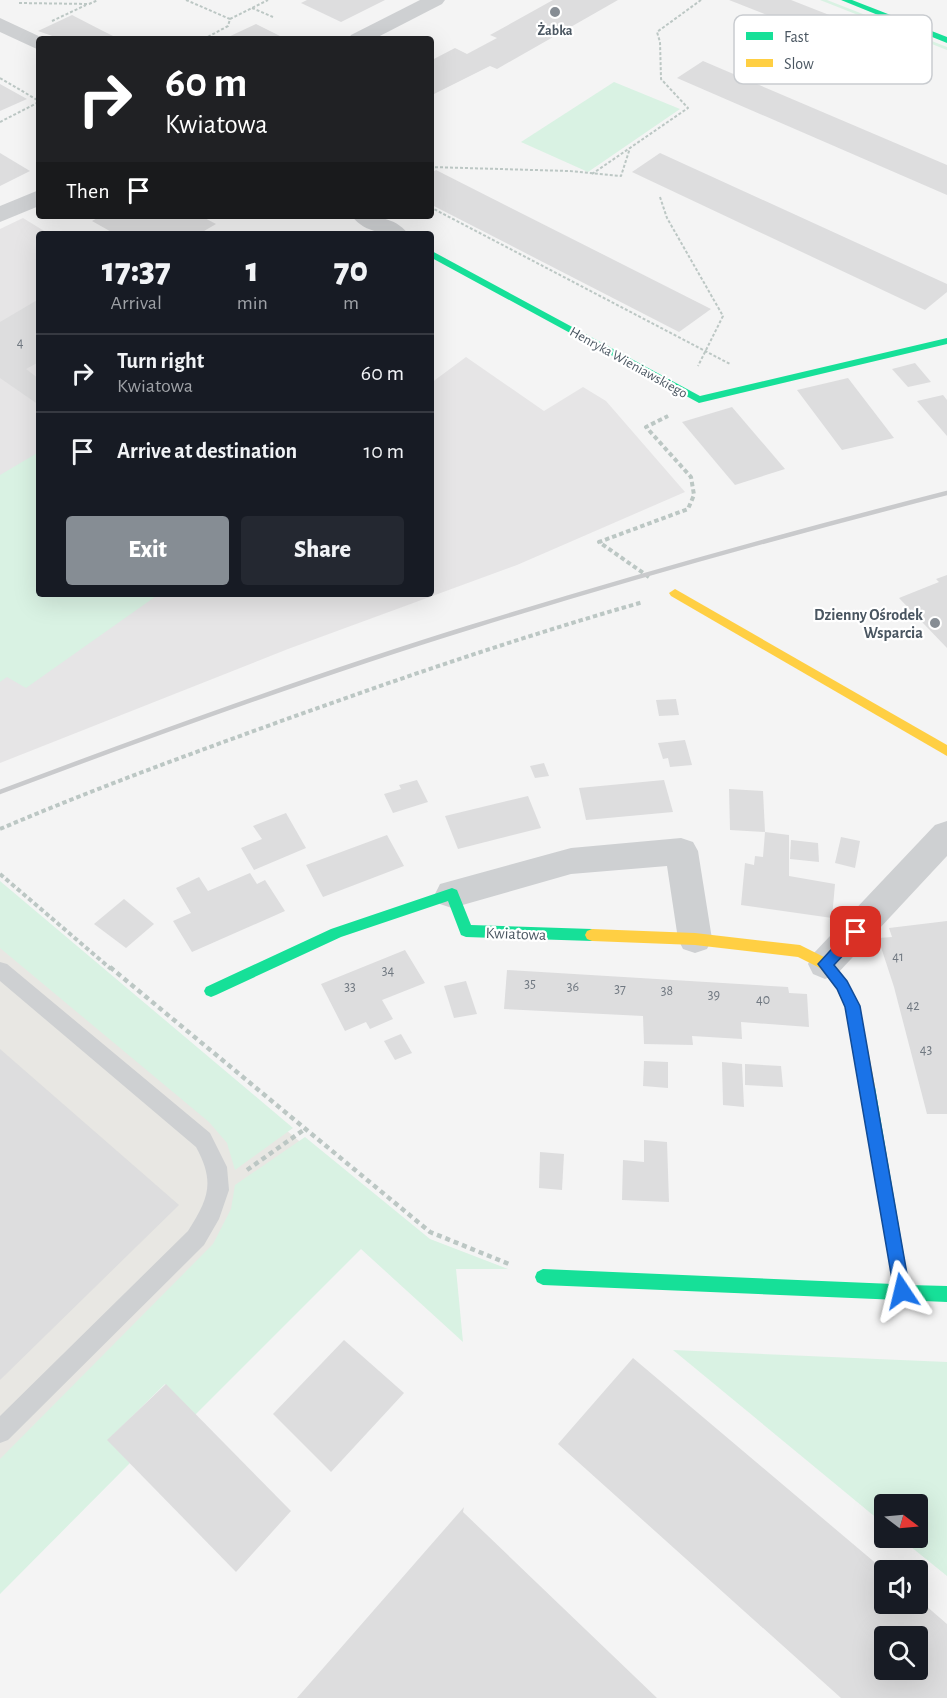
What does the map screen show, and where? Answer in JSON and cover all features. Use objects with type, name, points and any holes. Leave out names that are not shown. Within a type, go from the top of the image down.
[{"type":"street","points":[[364,36],[435,0]]},
{"type":"street","points":[[845,0],[883,15]]},
{"type":"street","points":[[0,24],[36,42]]},
{"type":"street","points":[[932,34],[947,40]]},
{"type":"street","points":[[0,215],[36,198]]},
{"type":"street","points":[[369,219],[391,231]]},
{"type":"street","name":"Henryka Wieniawskiego","points":[[434,255],[699,400],[947,341]]},
{"type":"street","points":[[675,593],[947,750]]},
{"type":"street","points":[[825,964],[947,834]]},
{"type":"street","points":[[211,991],[336,933],[452,894],[571,861],[681,851],[695,939]]},
{"type":"street","name":"Kwiatowa","points":[[452,894],[466,931],[695,939],[800,951],[825,964],[842,985],[853,1006],[902,1291]]},
{"type":"street","points":[[543,1277],[947,1294]]},
{"type":"lane","points":[[0,970],[202,1140],[214,1158],[221,1188],[213,1212],[196,1238],[0,1432]]},
{"type":"path","points":[[11,3],[89,4],[98,0]]},
{"type":"path","points":[[186,0],[230,19]]},
{"type":"path","points":[[210,36],[228,26],[230,19],[268,0]]},
{"type":"path","points":[[592,174],[688,108],[661,79],[660,42],[657,32],[701,0]]},
{"type":"path","points":[[251,8],[273,17]]},
{"type":"path","points":[[0,78],[36,100]]},
{"type":"path","points":[[0,122],[36,104]]},
{"type":"path","points":[[434,167],[621,176],[630,147]]},
{"type":"path","points":[[660,197],[667,218],[723,316],[704,350]]},
{"type":"path","points":[[434,209],[767,384]]},
{"type":"path","points":[[646,427],[691,477],[694,495],[688,509],[599,542],[675,593]]},
{"type":"path","points":[[0,829],[130,775],[484,648],[675,593]]},
{"type":"path","points":[[0,874],[430,1232],[543,1277]]},
{"type":"path","points":[[221,1188],[305,1129]]},
{"type":"shaded area","points":[[23,218],[44,231],[36,231],[36,597],[430,597],[288,649],[0,763],[0,229]]},
{"type":"shaded area","points":[[466,357],[544,411],[583,387],[606,401],[685,492],[517,565],[434,595],[434,381]]},
{"type":"shaded area","points":[[0,892],[328,1165],[0,1476]]},
{"type":"green space","points":[[820,0],[827,0],[865,15],[858,15]]},
{"type":"green space","points":[[932,41],[947,47],[947,50],[932,44]]},
{"type":"green space","points":[[614,82],[680,109],[588,172],[521,142]]},
{"type":"green space","points":[[36,454],[36,597],[155,597],[26,688],[7,677],[0,682],[0,475]]},
{"type":"green space","points":[[0,881],[293,1128],[235,1170],[227,1143],[209,1122],[0,948]]},
{"type":"green space","points":[[305,1137],[430,1239],[508,1269],[456,1269],[463,1342],[361,1249],[195,1415],[165,1384],[108,1440],[130,1463],[0,1594],[0,1459],[213,1244],[231,1209],[235,1185]]},
{"type":"green space","points":[[673,1350],[947,1362],[947,1576],[912,1548],[928,1548],[928,1494],[874,1494],[874,1516]]},
{"type":"building","points":[[307,0],[385,0],[341,22],[301,3]]},
{"type":"building","points":[[553,0],[618,0],[497,69],[490,66],[434,94],[434,59],[455,48],[467,54],[497,38],[490,35]]},
{"type":"building","points":[[729,0],[791,0],[829,15],[767,15]]},
{"type":"building","points":[[72,15],[113,36],[52,36],[38,31]]},
{"type":"building","points":[[256,24],[280,36],[230,36]]},
{"type":"building","points":[[703,61],[734,74],[734,84],[757,84],[947,165],[947,195],[677,78]]},
{"type":"building","points":[[0,84],[27,99],[0,111]]},
{"type":"building","points":[[0,153],[30,171],[0,186]]},
{"type":"building","points":[[660,153],[947,284],[947,292],[925,310],[632,172]]},
{"type":"building","points":[[436,170],[711,309],[679,332],[434,206],[434,171]]},
{"type":"building","points":[[96,219],[207,219],[216,224],[204,231],[110,231],[92,221]]},
{"type":"building","points":[[36,301],[36,364],[26,369],[36,377],[36,403],[0,378],[0,322]]},
{"type":"building","points":[[915,363],[931,382],[908,387],[892,369]]},
{"type":"building","points":[[848,378],[894,438],[842,450],[797,390]]},
{"type":"building","points":[[943,395],[947,400],[947,436],[917,401]]},
{"type":"building","points":[[732,407],[785,469],[735,485],[682,422]]},
{"type":"building","name":"Dzienny Ośrodek Wsparcia","points":[[947,575],[947,648],[899,598],[939,582],[936,579]]},
{"type":"building","points":[[676,699],[679,715],[659,716],[656,700]]},
{"type":"building","points":[[685,740],[692,765],[670,767],[668,758],[663,759],[658,743]]},
{"type":"building","points":[[544,763],[549,776],[535,778],[530,766]]},
{"type":"building","points":[[417,780],[428,802],[393,813],[384,794],[401,789],[399,785]]},
{"type":"building","points":[[664,780],[673,812],[586,820],[579,788]]},
{"type":"building","points":[[729,789],[763,791],[765,832],[730,830]]},
{"type":"building","points":[[528,796],[541,828],[458,849],[445,816]]},
{"type":"building","points":[[286,813],[306,848],[254,870],[241,848],[262,839],[253,826]]},
{"type":"building","points":[[765,832],[789,835],[789,876],[835,884],[832,918],[741,905],[745,863],[754,865],[755,856],[763,857]]},
{"type":"building","points":[[387,835],[404,866],[323,897],[306,865]]},
{"type":"building","points":[[841,837],[860,841],[855,868],[835,863]]},
{"type":"building","points":[[791,840],[818,843],[819,862],[790,859]]},
{"type":"building","points":[[250,873],[257,884],[265,880],[285,911],[192,952],[173,921],[191,913],[176,888],[199,877],[208,891]]},
{"type":"building","points":[[124,899],[154,924],[126,948],[94,924]]},
{"type":"building","points":[[947,921],[947,1114],[927,1114],[894,987],[878,938],[892,937],[889,928]]},
{"type":"building","points":[[405,950],[425,983],[382,1000],[393,1019],[370,1029],[366,1022],[345,1031],[321,984]]},
{"type":"building","points":[[507,970],[788,987],[789,993],[807,994],[809,1027],[741,1022],[742,1039],[692,1036],[693,1045],[644,1044],[643,1016],[504,1009]]},
{"type":"building","points":[[466,981],[477,1014],[454,1018],[444,986]]},
{"type":"building","points":[[401,1034],[412,1053],[395,1060],[384,1041]]},
{"type":"building","points":[[0,1049],[179,1205],[0,1380]]},
{"type":"building","points":[[644,1061],[668,1062],[668,1088],[643,1086]]},
{"type":"building","points":[[722,1062],[742,1064],[744,1107],[723,1105]]},
{"type":"building","points":[[745,1064],[781,1066],[783,1087],[745,1085]]},
{"type":"building","points":[[644,1140],[667,1142],[669,1202],[622,1200],[623,1160],[644,1162]]},
{"type":"building","points":[[540,1152],[564,1154],[562,1190],[539,1188]]},
{"type":"building","points":[[344,1340],[404,1393],[331,1472],[273,1414]]},
{"type":"building","points":[[633,1358],[874,1562],[874,1614],[928,1614],[928,1608],[947,1624],[947,1698],[841,1698],[558,1444]]},
{"type":"building","points":[[166,1384],[291,1511],[236,1572],[107,1440]]},
{"type":"building","points":[[464,1507],[463,1512],[657,1698],[297,1698]]},
{"type":"railway","points":[[0,792],[234,706],[412,646],[649,574],[947,493]]},
{"type":"traffic: fast","points":[[845,0],[883,15]]},
{"type":"traffic: fast","points":[[932,34],[947,40]]},
{"type":"traffic: fast","points":[[434,255],[699,400],[947,341]]},
{"type":"traffic: fast","points":[[211,991],[336,933],[452,894],[466,931],[592,935]]},
{"type":"traffic: fast","points":[[867,1087],[902,1291]]},
{"type":"traffic: fast","points":[[543,1277],[947,1294]]},
{"type":"traffic: slow","points":[[675,593],[947,751]]},
{"type":"traffic: slow","points":[[592,935],[695,939],[800,951],[825,964],[842,985],[853,1007],[867,1087]]},
{"type":"place","name":"Żabka","points":[[555,12]]},
{"type":"place","name":"Dzienny Ośrodek Wsparcia","points":[[935,623]]},
{"type":"route","points":[[856,932],[825,964],[842,985],[853,1006],[902,1291]]}]
